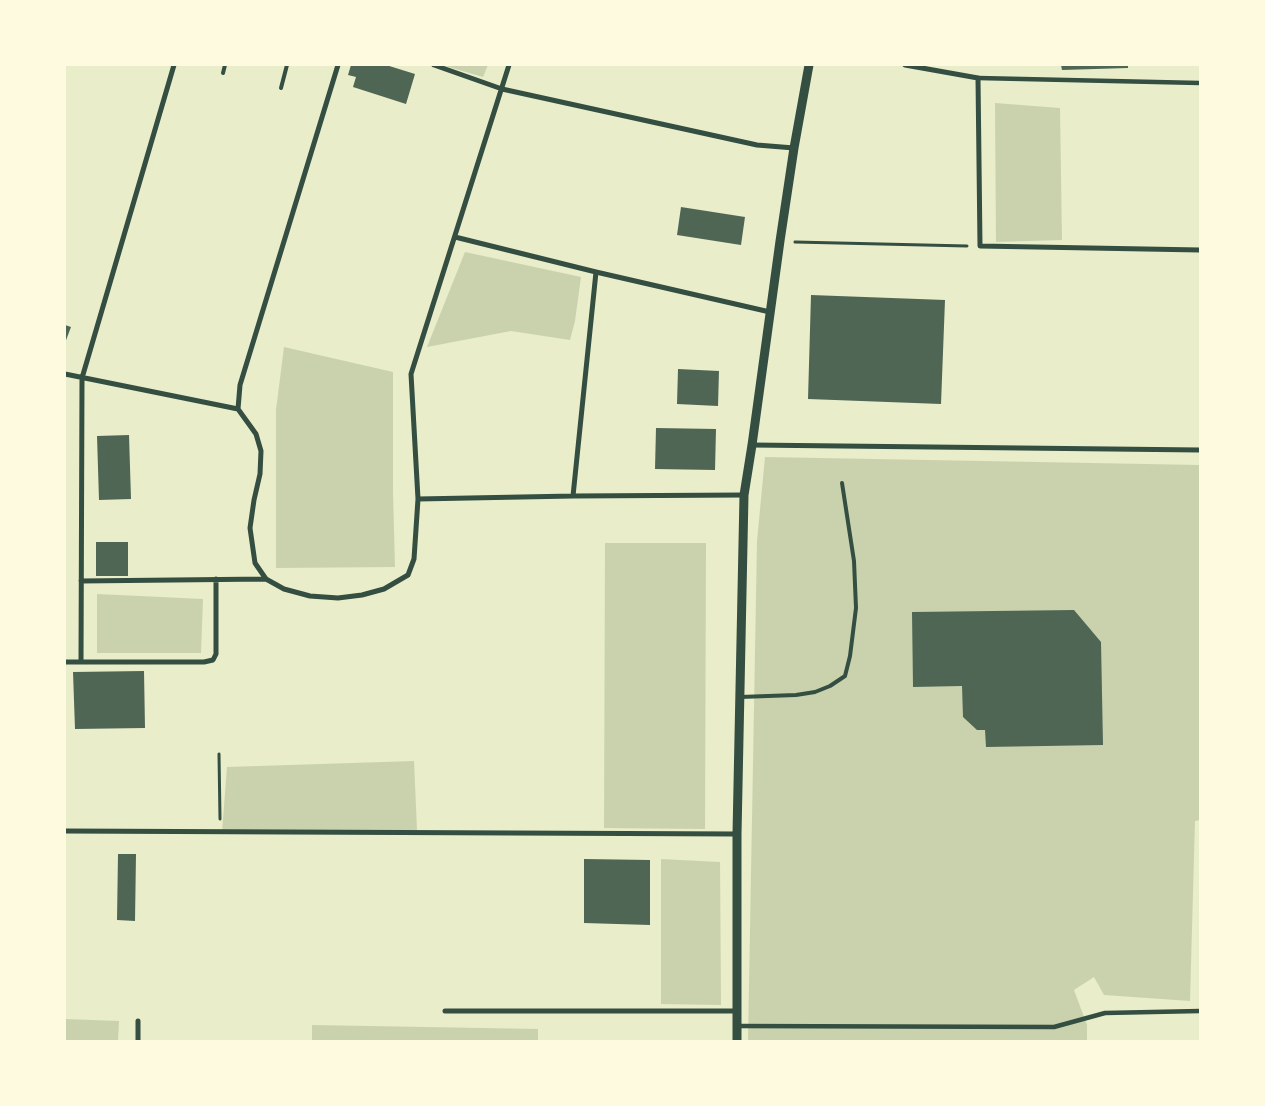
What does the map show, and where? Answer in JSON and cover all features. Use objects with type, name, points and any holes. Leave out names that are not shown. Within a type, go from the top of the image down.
[{"type":"street","points":[[81,662],[82,378],[174,65]]},
{"type":"street","points":[[338,65],[240,384],[238,409],[256,434],[261,451],[260,474],[250,528],[254,563],[266,579],[284,589],[310,596],[338,598],[362,595],[384,589],[408,575],[414,558],[418,498],[411,374],[509,65]]},
{"type":"street","points":[[434,65],[502,89],[757,145],[794,148]]},
{"type":"street","points":[[737,1041],[737,834],[744,495],[794,148],[809,65]]},
{"type":"street","points":[[905,65],[978,78],[1200,83]]},
{"type":"street","points":[[978,78],[980,246],[1200,250]]},
{"type":"street","points":[[455,237],[770,312]]},
{"type":"street","points":[[573,496],[596,272]]},
{"type":"street","points":[[65,374],[238,409]]},
{"type":"street","points":[[752,445],[1200,450]]},
{"type":"street","points":[[418,498],[744,495]]},
{"type":"street","points":[[65,662],[204,662],[213,660],[216,654],[216,579]]},
{"type":"street","points":[[81,581],[266,579]]},
{"type":"street","points":[[65,832],[737,834]]},
{"type":"street","points":[[445,1011],[737,1011]]},
{"type":"street","points":[[737,1026],[1054,1027],[1105,1013],[1200,1011]]},
{"type":"street","points":[[138,1020],[138,1041]]},
{"type":"lane","points":[[223,73],[226,65]]},
{"type":"lane","points":[[281,88],[288,65]]},
{"type":"lane","points":[[740,697],[796,695],[815,692],[830,686],[845,676],[850,656],[856,608],[854,560],[842,483]]},
{"type":"path","points":[[780,241],[980,246]]},
{"type":"path","points":[[219,754],[220,832]]},
{"type":"green space","points":[[442,65],[488,65],[483,77]]},
{"type":"green space","points":[[995,103],[1060,108],[1062,240],[996,242]]},
{"type":"green space","points":[[465,252],[581,277],[575,321],[570,340],[511,331],[427,347]]},
{"type":"green space","points":[[284,347],[393,372],[395,567],[276,568],[276,410]]},
{"type":"green space","points":[[765,457],[1200,465],[1200,820],[1195,821],[1190,1001],[1104,995],[1094,977],[1074,990],[1087,1025],[1087,1041],[748,1041],[757,541]]},
{"type":"green space","points":[[605,543],[706,543],[705,829],[604,828]]},
{"type":"green space","points":[[97,594],[203,599],[201,653],[97,653]]},
{"type":"green space","points":[[414,761],[417,830],[222,832],[227,767]]},
{"type":"green space","points":[[661,859],[720,862],[721,1005],[661,1004]]},
{"type":"green space","points":[[65,1019],[119,1021],[118,1041],[65,1041]]},
{"type":"green space","points":[[312,1025],[538,1029],[538,1041],[312,1041]]},
{"type":"building","points":[[351,65],[386,65],[415,74],[406,104],[353,87],[356,77],[348,75]]},
{"type":"building","points":[[1061,65],[1128,65],[1128,68],[1062,70]]},
{"type":"building","points":[[681,207],[745,217],[741,245],[677,235]]},
{"type":"building","points":[[811,295],[945,300],[941,404],[808,399]]},
{"type":"building","points":[[65,325],[71,327],[65,343]]},
{"type":"building","points":[[678,369],[719,371],[718,406],[677,404]]},
{"type":"building","points":[[656,428],[716,429],[715,470],[655,469]]},
{"type":"building","points":[[129,435],[131,499],[99,500],[97,436]]},
{"type":"building","points":[[96,542],[128,542],[128,576],[96,576]]},
{"type":"building","points":[[1074,610],[1101,642],[1103,745],[986,747],[985,730],[977,730],[963,717],[962,686],[913,687],[912,612]]},
{"type":"building","points":[[144,671],[145,728],[75,729],[73,672]]},
{"type":"building","points":[[118,854],[136,854],[135,921],[117,920]]},
{"type":"building","points":[[584,859],[650,860],[650,925],[584,923]]}]
